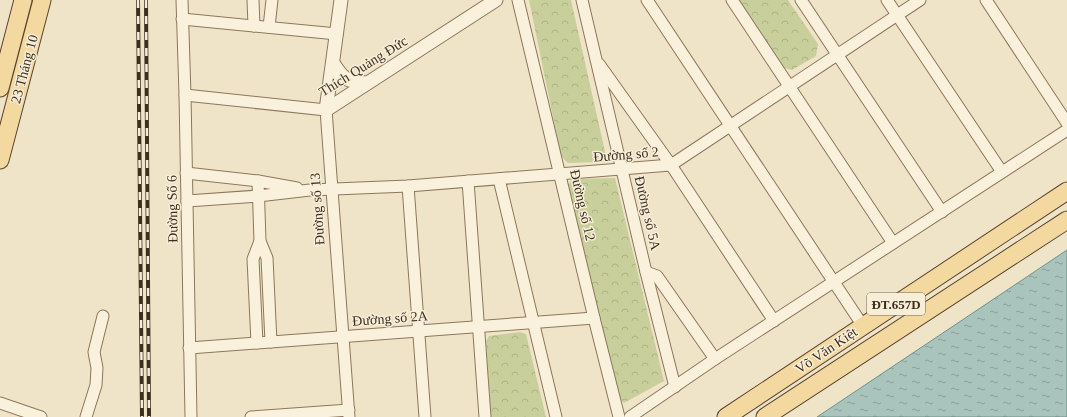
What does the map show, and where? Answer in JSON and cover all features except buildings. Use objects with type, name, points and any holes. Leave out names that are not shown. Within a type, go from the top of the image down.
[{"type":"main road","name":"23 Tháng 10","points":[[0,88],[2,68],[23,0]]},
{"type":"main road","name":"23 Tháng 10","points":[[0,160],[42,0]]},
{"type":"main road","points":[[2,68],[22,74]]},
{"type":"main road","name":"Võ Văn Kiệt","points":[[726,417],[1067,191]]},
{"type":"main road","name":"Võ Văn Kiệt","points":[[765,417],[1067,220]]},
{"type":"street","name":"Đường Số 6","points":[[182,0],[191,417]]},
{"type":"street","points":[[253,0],[254,26]]},
{"type":"street","points":[[269,27],[272,0]]},
{"type":"street","name":"Đường số 13","points":[[342,0],[326,110],[349,414]]},
{"type":"street","name":"Thích Quảng Đức","points":[[185,95],[326,110],[496,0]]},
{"type":"street","name":"Đường số 12","points":[[518,0],[594,318],[620,417]]},
{"type":"street","name":"Đường số 5A","points":[[582,0],[646,272],[675,387]]},
{"type":"street","points":[[648,0],[863,326]]},
{"type":"street","points":[[732,0],[893,244]]},
{"type":"street","points":[[801,0],[942,212]]},
{"type":"street","points":[[887,0],[1002,172]]},
{"type":"street","name":"Đường số 2","points":[[187,201],[258,196],[310,190],[408,186],[671,165],[920,0]]},
{"type":"street","points":[[986,0],[1067,122]]},
{"type":"street","points":[[182,19],[337,34]]},
{"type":"street","points":[[596,60],[671,165],[774,321]]},
{"type":"street","points":[[333,62],[339,73],[345,79],[353,82],[367,83]]},
{"type":"street","points":[[630,417],[715,359],[1067,130]]},
{"type":"street","name":"Đường số 2","points":[[186,173],[258,181],[310,190]]},
{"type":"street","points":[[499,179],[556,417]]},
{"type":"street","points":[[258,181],[260,241],[267,258],[271,342]]},
{"type":"street","points":[[468,181],[485,417]]},
{"type":"street","points":[[408,186],[425,417]]},
{"type":"street","points":[[258,343],[254,259],[260,241]]},
{"type":"street","points":[[646,272],[657,276],[715,359]]},
{"type":"street","points":[[86,417],[96,385],[97,368],[94,352],[103,316]]},
{"type":"street","name":"Đường số 2A","points":[[189,348],[594,318]]},
{"type":"street","points":[[0,403],[41,417]]},
{"type":"street","points":[[252,417],[349,414]]},
{"type":"green space","points":[[529,0],[571,0],[606,156],[603,162],[568,163],[561,156]]},
{"type":"green space","points":[[739,0],[788,0],[818,44],[816,56],[792,70],[784,68]]},
{"type":"green space","points":[[615,178],[664,381],[624,403],[619,397],[567,186],[573,179]]},
{"type":"green space","points":[[520,332],[526,334],[546,417],[491,417],[486,341],[489,336]]},
{"type":"water","points":[[1067,250],[1067,417],[817,417]]},
{"type":"railway","points":[[138,0],[142,417]]},
{"type":"railway","points":[[146,0],[149,417]]}]
